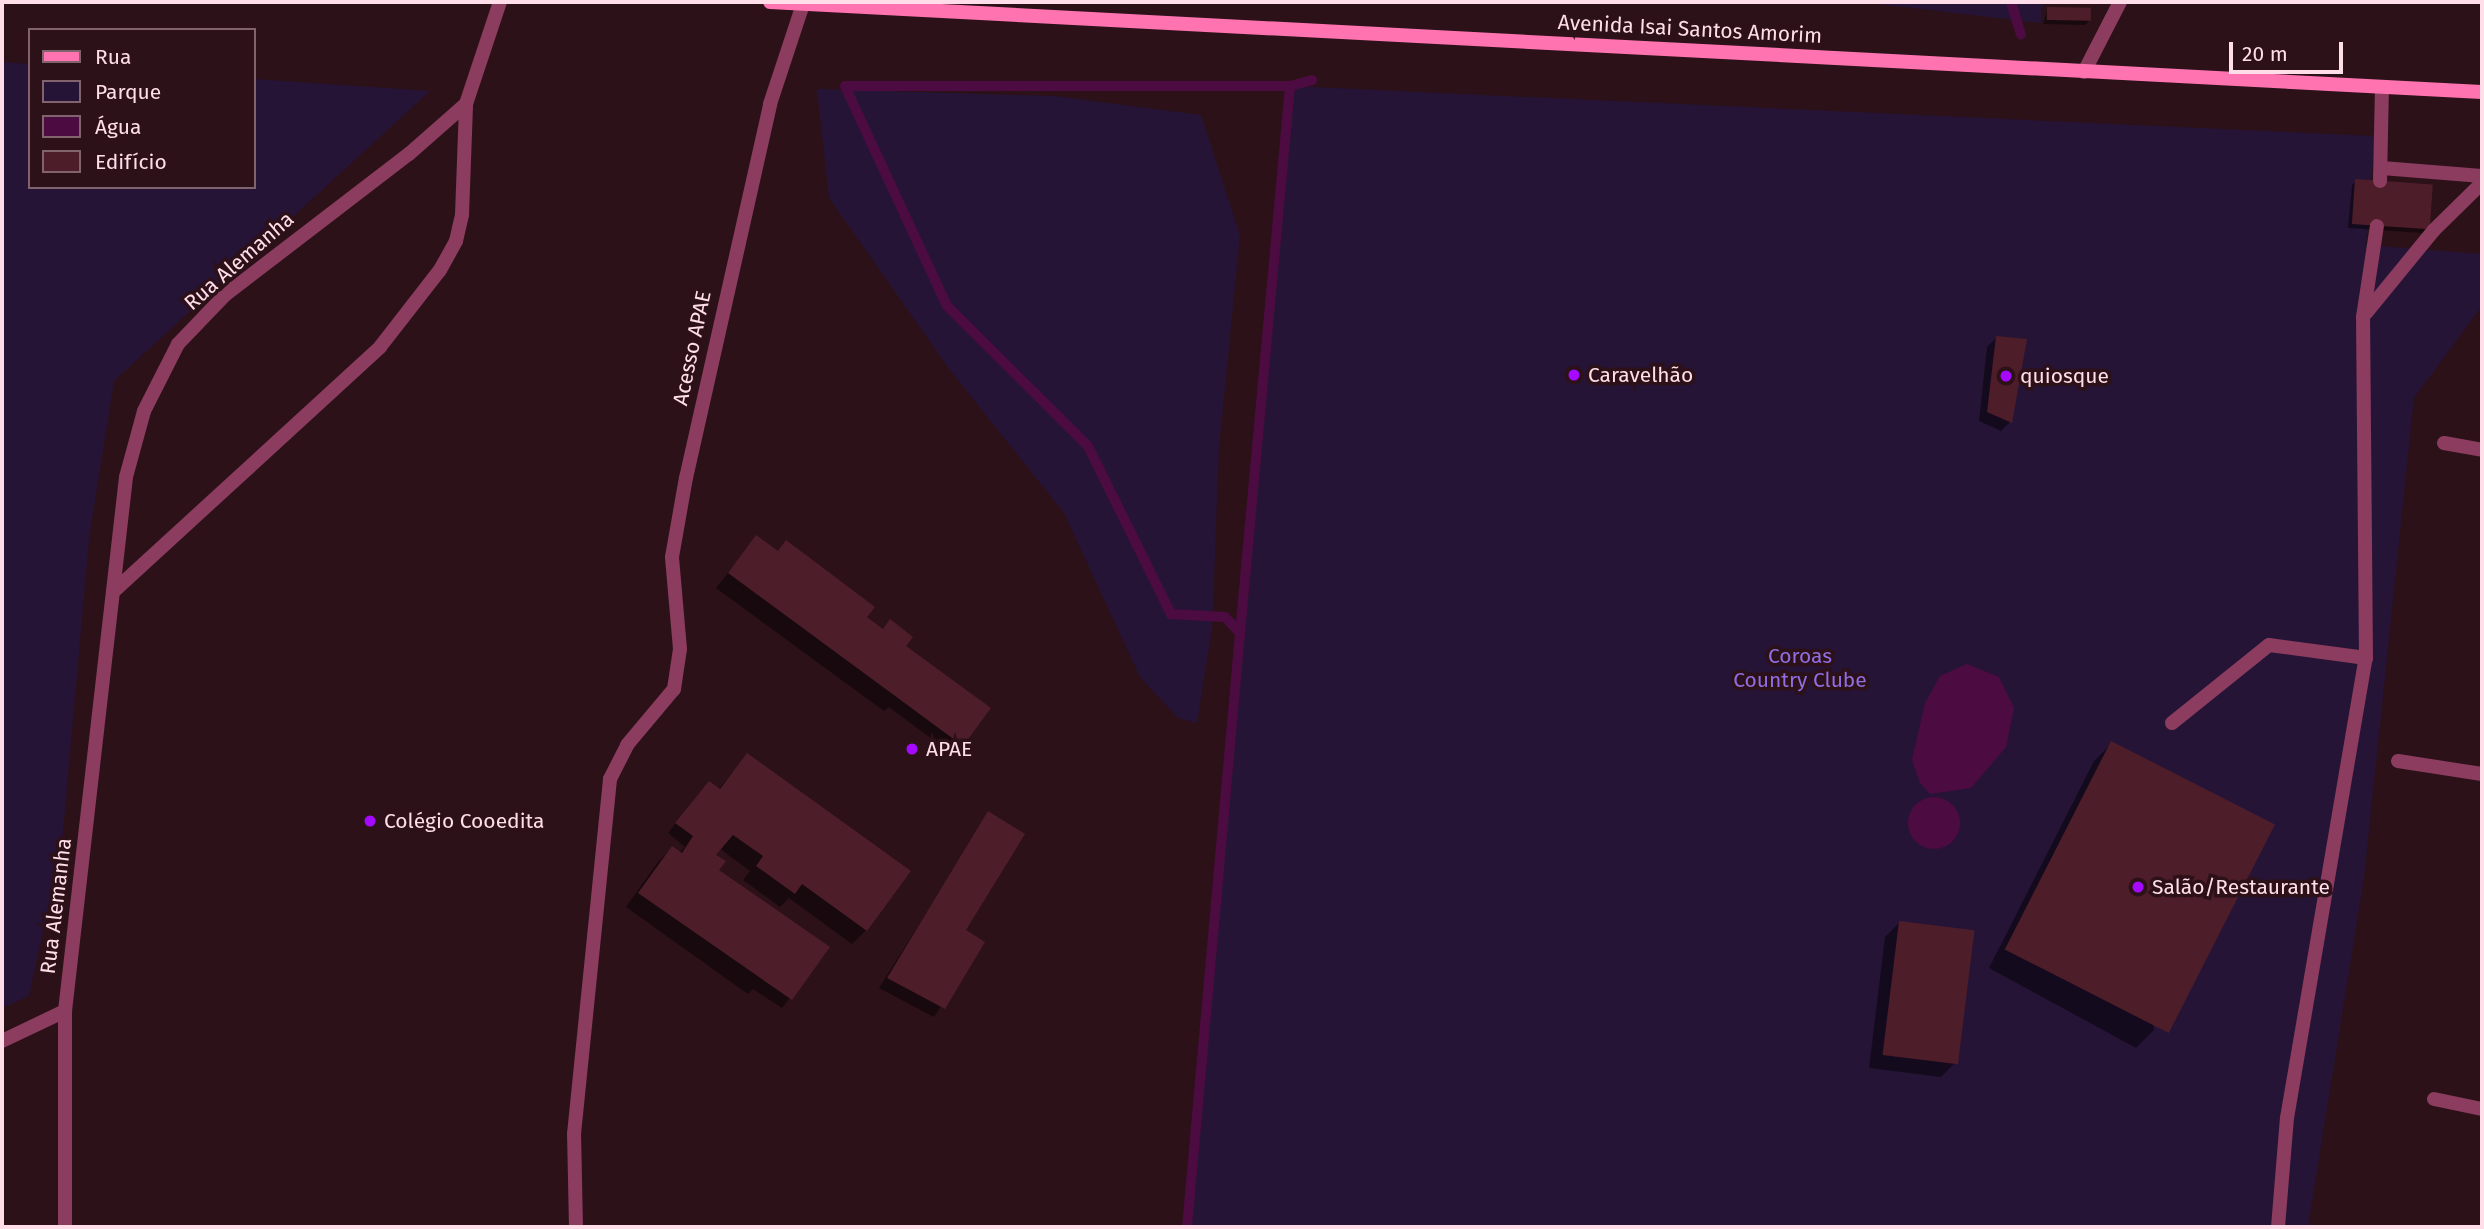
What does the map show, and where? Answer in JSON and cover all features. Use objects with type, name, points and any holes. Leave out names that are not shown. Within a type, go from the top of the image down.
[{"type":"main road","name":"Avenida Isai Santos Amorim","points":[[770,2],[2482,92]]},
{"type":"street","points":[[114,591],[380,347],[440,270],[456,241],[462,215],[466,104],[500,2]]},
{"type":"street","points":[[2084,72],[2120,2]]},
{"type":"street","name":"Acesso APAE","points":[[576,1227],[574,1134],[610,779],[627,745],[663,705],[678,669],[672,557],[686,478],[770,104],[803,4]]},
{"type":"street","points":[[2382,87],[2381,175],[2482,176]]},
{"type":"street","name":"Rua Alemanha","points":[[65,1227],[65,1011],[126,477],[144,411],[178,344],[225,295],[409,154],[466,104]]},
{"type":"street","points":[[2363,317],[2434,230],[2482,183]]},
{"type":"street","points":[[2278,1227],[2287,1118],[2366,658],[2363,317],[2377,226]]},
{"type":"street","points":[[2444,443],[2482,450]]},
{"type":"street","points":[[2172,723],[2269,645],[2366,658]]},
{"type":"street","points":[[2398,761],[2482,774]]},
{"type":"street","points":[[2,1041],[65,1011]]},
{"type":"street","points":[[2434,1099],[2482,1109]]},
{"type":"green space","points":[[1861,2],[2043,2],[2041,23]]},
{"type":"green space","points":[[2,62],[28,64],[28,189],[256,189],[256,79],[430,91],[114,381],[89,539],[62,843],[29,996],[2,1008]]},
{"type":"green space","name":"Coroas Country Clube","points":[[1290,86],[2375,136],[2366,245],[2482,254],[2482,306],[2414,398],[2364,878],[2308,1227],[1187,1227]]},
{"type":"green space","points":[[817,89],[1054,96],[1201,115],[1240,235],[1219,448],[1212,629],[1197,723],[1178,718],[1140,677],[1064,513],[950,370],[829,198]]},
{"type":"water","points":[[1967,664],[1999,677],[2014,708],[2006,747],[1971,788],[1930,794],[1920,783],[1912,760],[1925,703],[1940,676]]},
{"type":"water","points":[[1934,797],[1953,804],[1960,823],[1953,842],[1934,849],[1915,842],[1908,823],[1915,804]]},
{"type":"building","points":[[2047,7],[2091,8],[2091,21],[2047,20]]},
{"type":"building","points":[[2355,179],[2433,184],[2430,229],[2352,224]]},
{"type":"building","name":"quiosque","points":[[1996,336],[2027,339],[2012,423],[1987,412]]},
{"type":"building","points":[[756,535],[778,551],[786,540],[875,607],[867,617],[883,629],[890,619],[913,637],[906,646],[991,708],[963,746],[728,573]]},
{"type":"building","name":"Salão/Restaurante","points":[[2111,741],[2275,825],[2169,1033],[2005,949]]},
{"type":"building","points":[[747,753],[911,871],[867,931],[802,884],[795,894],[756,866],[763,856],[733,835],[716,855],[726,861],[719,870],[830,947],[792,1000],[638,893],[672,846],[682,853],[693,836],[675,823],[709,781],[720,789]]},
{"type":"building","points":[[988,811],[1025,834],[966,930],[985,942],[945,1009],[887,978]]},
{"type":"building","points":[[1899,921],[1974,930],[1958,1064],[1883,1055]]},
{"type":"waterway","points":[[2011,2],[2021,34]]},
{"type":"waterway","points":[[1240,633],[1290,86],[1312,80]]},
{"type":"waterway","points":[[1187,1227],[1240,633],[1225,617],[1171,614],[1088,446],[947,306],[845,86],[1290,86]]},
{"type":"place","name":"Caravelhão","points":[[1574,375]]},
{"type":"place","name":"quiosque","points":[[2006,376]]},
{"type":"place","name":"APAE","points":[[912,749]]},
{"type":"place","name":"Colégio Cooedita","points":[[370,821]]},
{"type":"place","name":"Salão/Restaurante","points":[[2138,887]]}]
